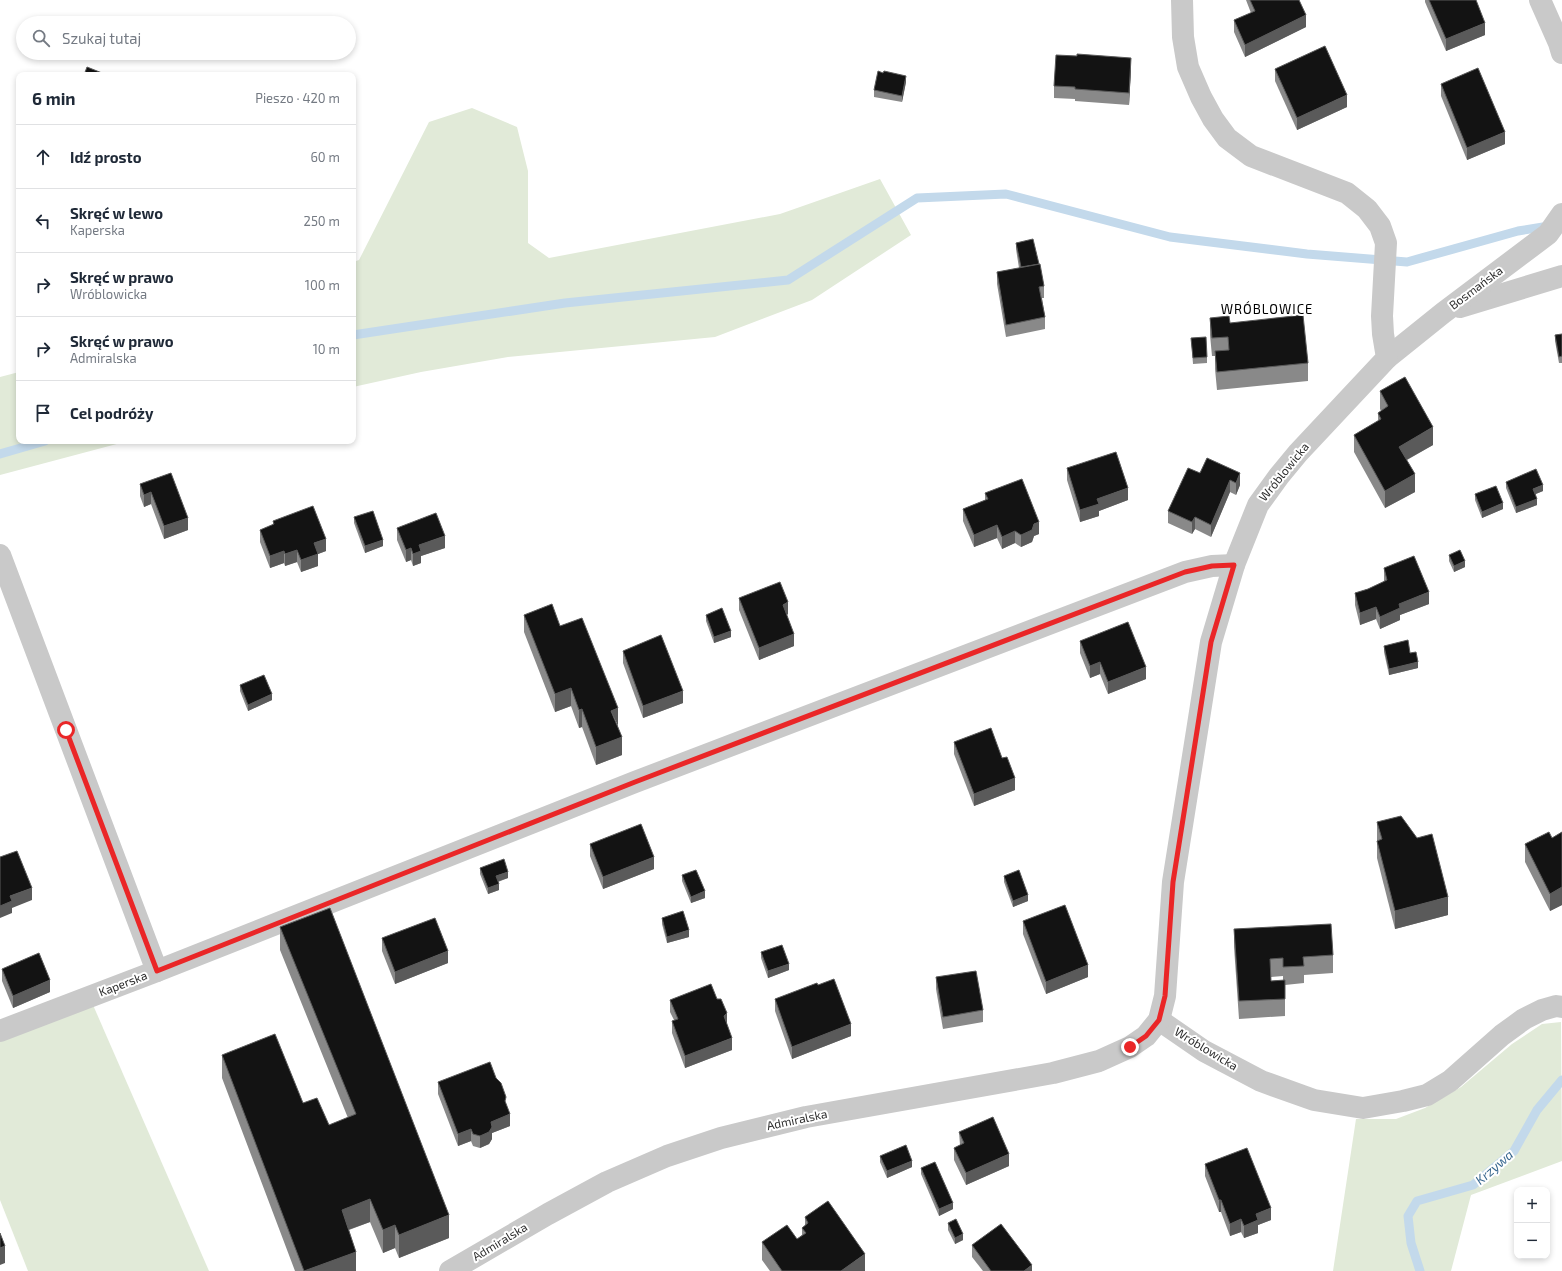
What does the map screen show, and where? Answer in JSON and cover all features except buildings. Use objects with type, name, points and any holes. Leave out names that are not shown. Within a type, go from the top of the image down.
[{"type":"street","points":[[1182,0],[1183,37],[1188,67],[1201,97],[1213,119],[1227,138],[1251,156],[1347,193],[1367,209],[1380,226],[1386,243],[1382,316],[1387,358]]},
{"type":"street","points":[[1540,0],[1562,53]]},
{"type":"street","name":"Bosmańska","points":[[1387,358],[1443,313],[1548,234],[1562,214]]},
{"type":"street","points":[[1443,313],[1562,276]]},
{"type":"street","name":"Wróblowicka","points":[[1387,358],[1298,452],[1279,476],[1258,505],[1234,565],[1211,642],[1173,882],[1165,996],[1159,1020],[1204,1051],[1261,1081],[1314,1100],[1363,1108],[1427,1095],[1450,1081],[1502,1034],[1524,1019],[1542,1010],[1556,1006],[1562,1007]]},
{"type":"street","points":[[0,555],[157,971]]},
{"type":"street","name":"Kaperska","points":[[0,1031],[157,971],[635,782],[1162,581],[1212,566],[1234,565]]},
{"type":"street","name":"Admiralska","points":[[450,1271],[548,1214],[607,1182],[667,1156],[721,1138],[806,1117],[1053,1073],[1099,1061],[1130,1047],[1146,1036],[1159,1020]]},
{"type":"green space","points":[[472,108],[517,127],[528,171],[528,243],[549,258],[780,214],[880,179],[911,235],[812,300],[715,337],[508,357],[421,372],[356,386],[356,261],[359,260],[429,122]]},
{"type":"green space","points":[[16,373],[16,444],[117,444],[0,475],[0,377]]},
{"type":"green space","points":[[93,1005],[209,1271],[28,1271],[0,1200],[0,1041]]},
{"type":"green space","points":[[1561,1022],[1562,1161],[1471,1195],[1451,1271],[1333,1271],[1356,1119],[1396,1119],[1425,1108],[1461,1087],[1512,1044],[1542,1024]]},
{"type":"waterway","points":[[356,335],[565,303],[788,280],[917,198],[1006,194],[1170,237],[1307,254],[1407,262],[1518,231],[1549,226]]},
{"type":"waterway","points":[[0,454],[35,444]]},
{"type":"waterway","name":"Krzywa","points":[[1420,1271],[1411,1243],[1408,1216],[1417,1201],[1473,1185],[1514,1151],[1537,1110],[1562,1080]]},
{"type":"district","name":"WRÓBLOWICE","points":[[1267,309]]},
{"type":"route","points":[[66,730],[157,971],[635,782],[1185,572],[1212,566],[1234,565],[1211,642],[1173,882],[1165,996],[1159,1020],[1146,1036],[1130,1047]]}]
